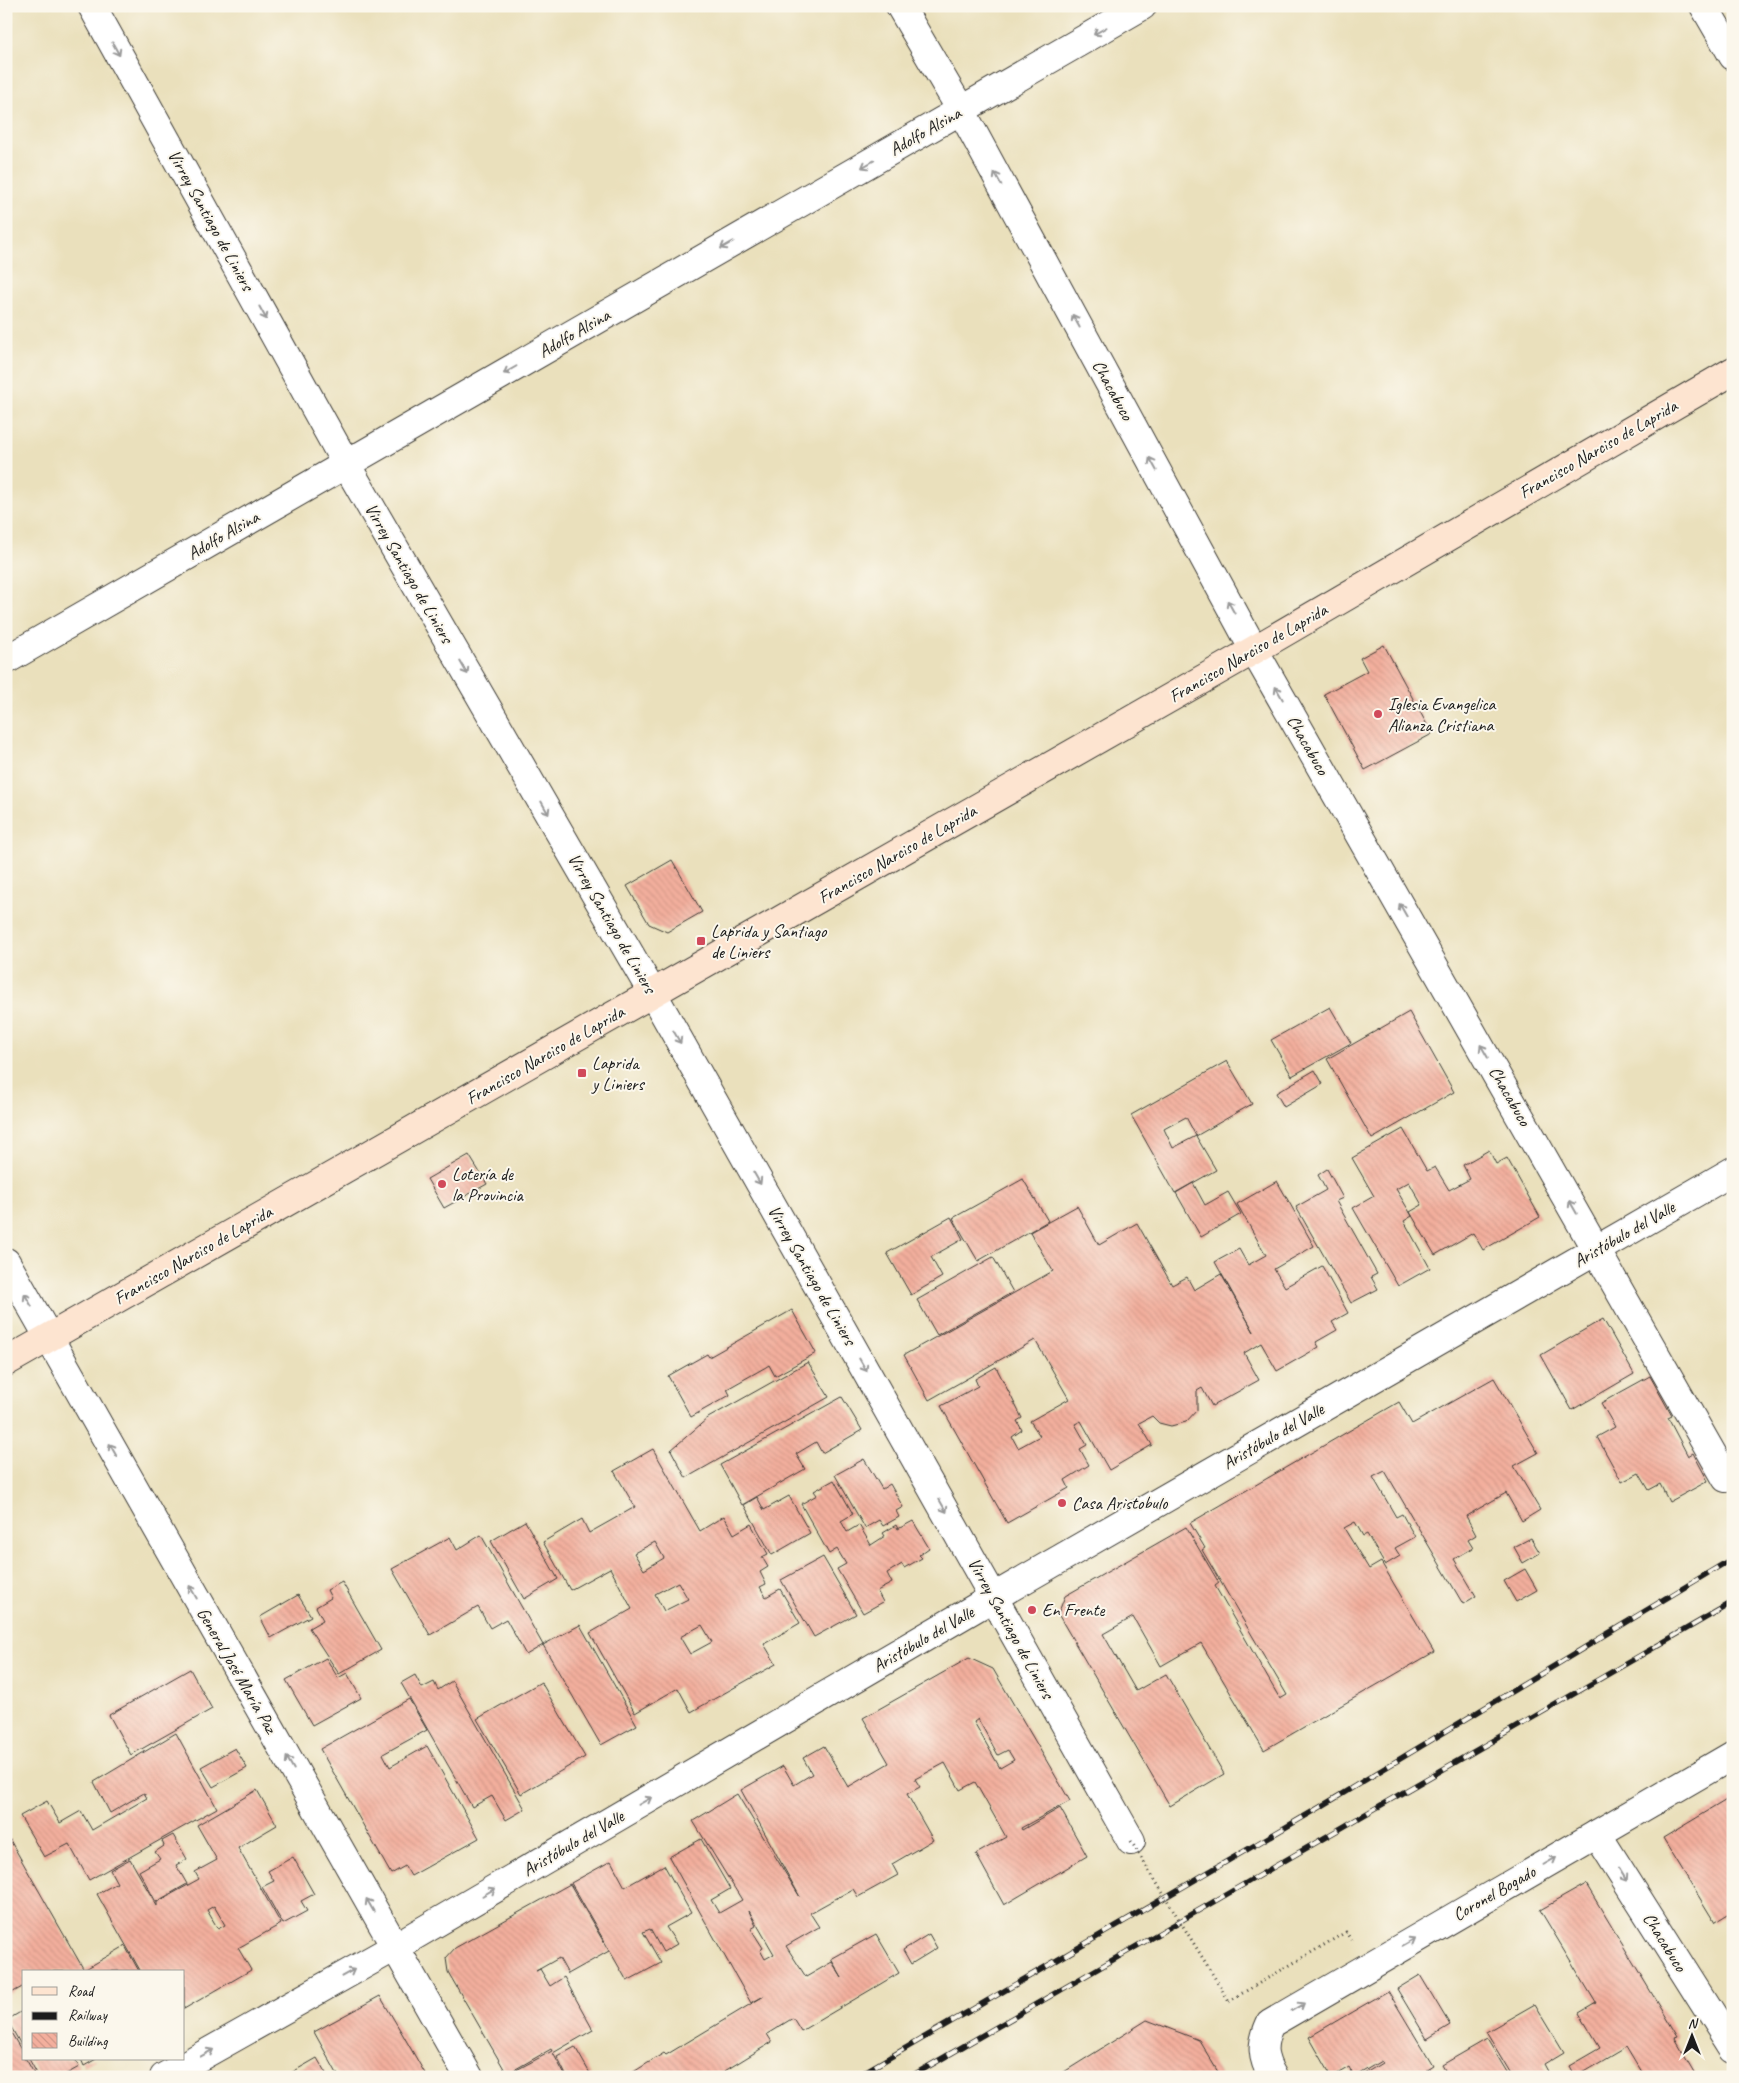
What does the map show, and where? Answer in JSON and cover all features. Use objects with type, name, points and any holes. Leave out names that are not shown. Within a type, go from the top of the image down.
[{"type":"street","name":"Virrey Santiago de Liniers","points":[[92,6],[346,464],[653,994],[1131,1841]]},
{"type":"street","name":"Chacabuco","points":[[900,6],[961,110],[1254,650],[1726,1478]]},
{"type":"street","name":"Adolfo Alsina","points":[[6,660],[1142,6]]},
{"type":"street","points":[[1704,6],[1733,56]]},
{"type":"street","name":"Francisco Narciso de Laprida","points":[[6,1362],[1254,650],[1733,371]]},
{"type":"street","name":"Aristóbulo del Valle","points":[[164,2077],[394,1947],[994,1597],[1733,1171]]},
{"type":"street","name":"General José María Paz","points":[[6,1262],[469,2077]]},
{"type":"street","name":"Coronel Bogado","points":[[1273,2077],[1263,2054],[1263,2039],[1270,2024],[1733,1755]]},
{"type":"street","name":"Chacabuco","points":[[1597,1834],[1733,2049]]},
{"type":"path","points":[[1131,1841],[1229,2000],[1346,1932]]},
{"type":"building","name":"Iglesia Evangelica Alianza Cristiana","points":[[1384,645],[1432,734],[1365,770],[1324,694],[1367,671],[1360,658]]},
{"type":"building","points":[[672,860],[702,912],[667,932],[649,924],[627,886]]},
{"type":"building","points":[[1330,1007],[1351,1043],[1292,1076],[1271,1040]]},
{"type":"building","points":[[1409,1012],[1454,1092],[1372,1139],[1327,1059]]},
{"type":"building","points":[[1227,1061],[1252,1104],[1196,1136],[1216,1170],[1175,1193],[1131,1115]],"holes":[[[1186,1117],[1196,1136],[1173,1148],[1164,1129]]]},
{"type":"building","points":[[1315,1070],[1323,1084],[1284,1107],[1276,1093]]},
{"type":"building","points":[[1403,1129],[1427,1171],[1435,1167],[1449,1190],[1470,1179],[1463,1165],[1489,1150],[1496,1164],[1507,1158],[1540,1217],[1483,1250],[1473,1233],[1435,1255],[1410,1212],[1422,1205],[1409,1182],[1396,1189],[1412,1216],[1404,1221],[1430,1268],[1398,1286],[1353,1208],[1374,1196],[1352,1158]]},
{"type":"building","points":[[469,1155],[487,1184],[444,1208],[427,1179]]},
{"type":"building","points":[[1327,1169],[1343,1198],[1336,1201],[1377,1274],[1371,1277],[1378,1289],[1351,1303],[1296,1207],[1326,1190],[1318,1175]]},
{"type":"building","points":[[1023,1179],[1048,1221],[978,1261],[953,1218]]},
{"type":"building","points":[[1277,1181],[1314,1246],[1274,1269],[1285,1287],[1322,1266],[1348,1313],[1332,1322],[1337,1330],[1316,1342],[1319,1347],[1277,1371],[1261,1343],[1244,1353],[1259,1380],[1212,1406],[1202,1388],[1197,1391],[1197,1410],[1186,1422],[1171,1426],[1159,1423],[1152,1416],[1139,1423],[1152,1445],[1109,1470],[1081,1421],[1075,1424],[1087,1445],[1080,1449],[1089,1465],[1065,1480],[1069,1488],[1007,1523],[941,1406],[978,1386],[975,1379],[996,1367],[1022,1418],[1017,1421],[1022,1430],[1012,1437],[1018,1448],[1040,1436],[1030,1421],[1069,1399],[1035,1340],[929,1400],[904,1355],[1053,1271],[1030,1232],[1077,1206],[1099,1245],[1137,1223],[1172,1285],[1187,1277],[1194,1290],[1221,1274],[1254,1332],[1215,1262],[1239,1249],[1248,1265],[1266,1255],[1237,1204]]},
{"type":"building","points":[[1193,1183],[1205,1205],[1228,1192],[1241,1214],[1201,1237],[1176,1193]]},
{"type":"building","points":[[951,1217],[963,1239],[931,1257],[942,1277],[911,1295],[887,1253]]},
{"type":"building","points":[[993,1257],[1013,1292],[937,1335],[917,1300]]},
{"type":"building","points":[[792,1310],[816,1353],[775,1376],[769,1365],[727,1389],[730,1395],[691,1417],[668,1376],[707,1354],[709,1357]]},
{"type":"building","points":[[1603,1319],[1634,1374],[1572,1410],[1541,1355]]},
{"type":"building","points":[[808,1362],[829,1397],[686,1478],[671,1450],[708,1418]]},
{"type":"building","points":[[1650,1376],[1672,1416],[1668,1418],[1688,1456],[1693,1453],[1708,1481],[1669,1502],[1660,1484],[1649,1490],[1639,1473],[1622,1482],[1597,1437],[1615,1427],[1601,1403]]},
{"type":"building","points":[[1494,1378],[1538,1453],[1514,1466],[1540,1510],[1522,1521],[1506,1493],[1466,1516],[1476,1535],[1468,1540],[1473,1548],[1454,1559],[1476,1596],[1463,1604],[1385,1471],[1373,1477],[1396,1517],[1402,1514],[1415,1537],[1395,1548],[1400,1556],[1385,1565],[1367,1534],[1363,1536],[1355,1522],[1344,1528],[1369,1569],[1381,1562],[1434,1652],[1264,1750],[1201,1643],[1161,1666],[1133,1617],[1103,1634],[1136,1691],[1166,1674],[1224,1774],[1170,1806],[1058,1614],[1065,1596],[1186,1527],[1219,1583],[1215,1586],[1280,1699],[1287,1695],[1202,1550],[1205,1548],[1190,1523],[1399,1402],[1412,1424]]},
{"type":"building","points":[[842,1397],[862,1430],[822,1453],[816,1442],[796,1454],[805,1469],[742,1505],[720,1465]]},
{"type":"building","points":[[653,1449],[700,1531],[724,1516],[734,1534],[751,1524],[768,1554],[762,1557],[768,1567],[760,1572],[766,1584],[760,1587],[766,1597],[780,1589],[800,1623],[764,1644],[776,1664],[691,1712],[678,1688],[635,1713],[590,1633],[632,1609],[610,1568],[570,1590],[543,1542],[582,1519],[589,1533],[635,1507],[614,1471]],"holes":[[[655,1542],[664,1558],[644,1570],[634,1553]],[[678,1582],[688,1599],[664,1611],[655,1594]],[[702,1625],[712,1642],[690,1654],[680,1637]]]},
{"type":"building","points":[[864,1459],[882,1489],[890,1484],[903,1507],[896,1511],[899,1517],[883,1526],[879,1520],[865,1528],[835,1475]]},
{"type":"building","points":[[834,1480],[853,1514],[841,1521],[847,1532],[859,1525],[871,1545],[885,1536],[883,1533],[896,1525],[898,1529],[913,1521],[929,1548],[919,1555],[922,1558],[904,1568],[902,1564],[887,1573],[892,1583],[877,1591],[883,1602],[863,1613],[837,1569],[846,1564],[837,1549],[829,1554],[801,1504],[817,1495],[814,1491]]},
{"type":"building","points":[[789,1496],[810,1533],[772,1555],[744,1505],[757,1497],[764,1510]]},
{"type":"building","points":[[525,1521],[558,1579],[524,1599],[491,1541]]},
{"type":"building","points":[[481,1535],[543,1645],[526,1655],[506,1619],[490,1628],[478,1607],[430,1635],[392,1569],[450,1537],[457,1550]]},
{"type":"building","points":[[1531,1538],[1540,1553],[1523,1563],[1514,1547]]},
{"type":"building","points":[[823,1557],[856,1614],[814,1637],[781,1580]]},
{"type":"building","points":[[1525,1569],[1537,1590],[1516,1602],[1504,1581]]},
{"type":"building","points":[[342,1582],[381,1650],[339,1674],[309,1628],[323,1620],[316,1607],[331,1598],[327,1590]]},
{"type":"building","points":[[298,1595],[311,1616],[271,1638],[260,1617]]},
{"type":"building","points":[[580,1625],[637,1725],[601,1745],[543,1645]]},
{"type":"building","points":[[326,1658],[338,1678],[347,1673],[361,1698],[312,1725],[286,1680]]},
{"type":"building","points":[[969,1658],[993,1669],[1070,1801],[1021,1828],[1022,1830],[1060,1808],[1087,1856],[1004,1905],[976,1854],[1006,1837],[975,1782],[960,1790],[945,1763],[915,1779],[920,1787],[907,1794],[933,1840],[892,1864],[898,1875],[858,1897],[853,1889],[810,1913],[819,1927],[786,1946],[806,1977],[832,1962],[842,1978],[831,1959],[876,1934],[899,1973],[801,2031],[793,2018],[767,2034],[772,2042],[715,2077],[617,2077],[625,2072],[627,2076],[664,2053],[666,2055],[764,1996],[751,2003],[669,1857],[701,1839],[730,1889],[711,1900],[719,1913],[742,1900],[693,1821],[737,1794],[800,1897],[741,1790],[783,1766],[794,1785],[812,1774],[803,1758],[824,1746],[848,1787],[889,1763],[863,1718]],"holes":[[[978,1719],[998,1755],[1008,1750],[1014,1760],[1000,1768],[974,1722]],[[749,1911],[774,1954],[765,1959],[760,1950],[763,1948],[751,1929],[756,1926]]]},
{"type":"building","points":[[190,1669],[212,1709],[131,1755],[109,1715]]},
{"type":"building","points":[[415,1675],[422,1688],[434,1682],[438,1690],[452,1681],[525,1809],[506,1820],[492,1796],[472,1807],[401,1683]]},
{"type":"building","points":[[541,1682],[585,1757],[521,1794],[477,1719]]},
{"type":"building","points":[[409,1699],[427,1730],[383,1754],[390,1767],[427,1746],[479,1838],[411,1876],[405,1866],[391,1874],[320,1749]]},
{"type":"building","points":[[176,1733],[217,1808],[89,1880],[69,1844],[44,1857],[20,1816],[47,1801],[60,1823],[81,1811],[92,1830],[147,1798],[144,1793],[110,1813],[94,1782]]},
{"type":"building","points":[[235,1748],[247,1768],[213,1787],[201,1767]]},
{"type":"building","points":[[257,1790],[277,1825],[238,1848],[281,1924],[238,1948],[251,1970],[185,2008],[185,1970],[140,1970],[97,1894],[117,1883],[110,1870],[130,1859],[157,1906],[157,1902],[199,1879],[195,1872],[217,1860],[197,1825]],"holes":[[[214,1906],[225,1925],[218,1929],[207,1910]]]},
{"type":"building","points":[[1733,1796],[1733,1912],[1715,1923],[1663,1838]]},
{"type":"building","points":[[6,1833],[84,1970],[22,1970],[22,1987],[6,1996]]},
{"type":"building","points":[[173,1835],[187,1859],[176,1865],[187,1884],[156,1902],[139,1871],[160,1859],[155,1852],[164,1846],[162,1841]]},
{"type":"building","points":[[293,1857],[314,1894],[301,1901],[307,1911],[283,1924],[262,1887],[274,1881],[268,1871]]},
{"type":"building","points":[[611,1861],[625,1887],[664,1865],[691,1913],[666,1927],[677,1944],[663,1952],[650,1929],[643,1932],[661,1963],[627,1981],[571,1883]]},
{"type":"building","points":[[570,1884],[609,1951],[568,1974],[559,1958],[536,1971],[540,1969],[550,1986],[564,1977],[593,2030],[553,2053],[566,2077],[510,2077],[509,2074],[552,2051],[551,2049],[507,2074],[448,1972],[446,1958],[455,1948]]},
{"type":"building","points":[[1586,1884],[1678,2037],[1675,2038],[1698,2077],[1644,2077],[1626,2047],[1575,2077],[1569,2066],[1600,2048],[1579,2013],[1596,2003],[1540,1910]]},
{"type":"building","points":[[929,1934],[937,1948],[911,1964],[903,1950]]},
{"type":"building","points":[[125,1946],[138,1970],[84,1970]]},
{"type":"building","points":[[1420,1975],[1450,2025],[1427,2039],[1397,1989]]},
{"type":"building","points":[[1388,1991],[1433,2066],[1415,2077],[1359,2077],[1382,2063],[1381,2061],[1354,2077],[1349,2067],[1332,2077],[1309,2037]]},
{"type":"building","points":[[380,1996],[427,2077],[339,2077],[314,2032]]},
{"type":"building","points":[[1535,2004],[1564,2052],[1544,2064],[1551,2077],[1513,2077],[1486,2032]]},
{"type":"building","points":[[22,2011],[22,2046],[7,2020]]},
{"type":"building","points":[[1147,2020],[1199,2040],[1221,2077],[1056,2077]]},
{"type":"building","points":[[6,2024],[22,2052],[22,2060],[27,2060],[36,2077],[6,2077]]},
{"type":"building","points":[[1487,2039],[1510,2077],[1449,2077],[1442,2065]]},
{"type":"building","points":[[575,2047],[592,2077],[567,2077],[557,2057]]},
{"type":"building","points":[[317,2058],[328,2077],[291,2077],[289,2074]]},
{"type":"building","points":[[30,2060],[76,2060],[79,2067],[61,2077],[39,2077]]},
{"type":"building","points":[[81,2060],[94,2060],[84,2066]]},
{"type":"railway","points":[[856,2077],[1317,1809],[1733,1558]]},
{"type":"railway","points":[[910,2077],[1733,1602]]},
{"type":"place","name":"Iglesia Evangelica Alianza Cristiana","points":[[1378,714]]},
{"type":"place","name":"Laprida y Santiago de Liniers","points":[[701,941]]},
{"type":"place","name":"Laprida y Liniers","points":[[582,1073]]},
{"type":"place","name":"Lotería de la Provincia","points":[[442,1184]]},
{"type":"place","name":"Casa Aristobulo","points":[[1062,1503]]},
{"type":"place","name":"En Frente","points":[[1032,1610]]}]
